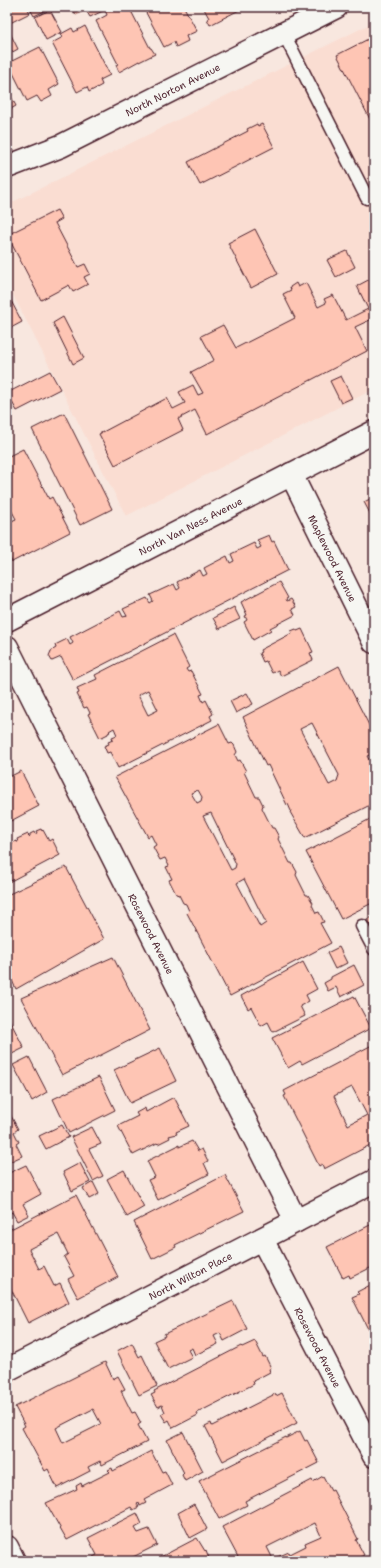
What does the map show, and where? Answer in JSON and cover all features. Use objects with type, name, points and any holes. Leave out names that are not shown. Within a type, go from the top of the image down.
[{"type":"street","name":"North Norton Avenue","points":[[7,167],[61,146],[336,7]]},
{"type":"street","name":"North Van Ness Avenue","points":[[7,620],[374,432]]},
{"type":"street","name":"Maplewood Avenue","points":[[290,474],[374,642]]},
{"type":"street","name":"Rosewood Avenue","points":[[7,647],[296,1221]]},
{"type":"street","name":"North Wilton Place","points":[[7,1370],[374,1181]]},
{"type":"street","name":"Rosewood Avenue","points":[[262,1239],[374,1456]]},
{"type":"street","points":[[7,1547],[14,1561]]},
{"type":"lane","points":[[284,34],[366,198]]},
{"type":"lane","points":[[362,926],[374,949]]},
{"type":"shaded area","points":[[374,22],[374,389],[126,516],[7,283],[7,205]]},
{"type":"building","points":[[7,7],[27,7],[30,13],[8,24],[10,29],[7,31]]},
{"type":"building","points":[[29,7],[50,7],[51,8],[34,16]]},
{"type":"building","points":[[72,7],[84,7],[85,10],[76,15]]},
{"type":"building","points":[[84,7],[108,7],[109,10],[115,7],[117,10],[123,7],[129,7],[150,48],[155,54],[119,72],[116,65],[118,64],[96,21],[107,15],[105,10],[90,17]]},
{"type":"building","points":[[143,7],[184,7],[197,31],[186,36],[188,41],[176,47],[174,42],[164,47]]},
{"type":"building","points":[[203,7],[245,7],[210,25],[207,19],[209,18]]},
{"type":"building","points":[[50,10],[62,32],[46,40],[35,17]]},
{"type":"building","points":[[85,26],[110,75],[100,80],[102,85],[89,92],[87,87],[77,92],[52,43],[63,37],[61,34],[72,28],[74,32]]},
{"type":"building","points":[[10,33],[18,49],[7,55],[7,34]]},
{"type":"building","points":[[374,36],[374,127],[337,55]]},
{"type":"building","points":[[40,47],[59,84],[49,90],[52,96],[41,102],[37,96],[27,101],[8,63]]},
{"type":"building","points":[[7,89],[16,106],[7,111]]},
{"type":"building","points":[[257,124],[258,126],[262,124],[274,147],[200,185],[188,162],[248,131],[247,129]]},
{"type":"building","points":[[57,210],[62,219],[55,223],[78,267],[85,264],[90,274],[84,277],[88,284],[73,292],[69,285],[41,300],[7,235]]},
{"type":"building","points":[[255,229],[278,274],[251,288],[228,243]]},
{"type":"building","points":[[347,251],[355,267],[336,277],[327,260]]},
{"type":"building","points":[[374,277],[374,322],[372,319],[355,327],[367,351],[207,434],[195,410],[178,419],[183,430],[115,465],[99,434],[167,398],[173,409],[185,403],[179,392],[193,385],[198,395],[203,393],[191,372],[214,360],[201,336],[223,325],[236,348],[295,318],[283,294],[291,290],[290,287],[296,283],[298,287],[306,283],[318,307],[326,303],[324,299],[333,295],[346,320],[368,309],[357,286]]},
{"type":"building","points":[[7,293],[22,322],[7,330]]},
{"type":"building","points":[[63,317],[84,358],[73,364],[53,323]]},
{"type":"building","points":[[50,371],[60,389],[17,411],[7,393]]},
{"type":"building","points":[[341,376],[352,398],[341,403],[330,381]]},
{"type":"building","points":[[64,413],[112,509],[80,525],[32,429]]},
{"type":"building","points":[[23,449],[49,499],[52,497],[70,532],[12,562],[7,553],[7,523],[16,519],[7,502],[7,457]]},
{"type":"building","points":[[374,497],[374,521],[364,502]]},
{"type":"building","points":[[269,535],[272,542],[274,541],[288,570],[73,680],[61,657],[52,661],[49,656],[51,651],[56,648],[55,645],[67,639],[70,645],[73,643],[70,637],[120,611],[123,617],[127,616],[123,609],[147,598],[150,603],[153,601],[150,595],[174,584],[177,590],[180,588],[177,582],[200,570],[203,576],[207,574],[204,568],[227,556],[230,563],[234,561],[231,554],[254,543],[257,549],[261,547],[257,540]]},
{"type":"building","points":[[279,582],[288,598],[286,599],[287,601],[291,599],[296,607],[292,609],[295,615],[270,628],[271,630],[253,640],[244,622],[247,620],[245,616],[247,615],[241,602]]},
{"type":"building","points":[[234,607],[240,619],[219,629],[213,618]]},
{"type":"building","points":[[296,629],[297,631],[302,629],[313,652],[310,653],[313,660],[281,676],[278,670],[272,673],[266,661],[263,662],[259,653],[261,652],[260,650],[292,633],[291,631]]},
{"type":"building","points":[[173,635],[189,667],[186,669],[188,672],[191,671],[203,694],[200,695],[203,702],[206,700],[213,714],[210,716],[212,720],[118,768],[110,752],[107,753],[104,746],[113,740],[112,737],[117,735],[114,728],[109,731],[110,732],[108,734],[100,738],[88,714],[90,713],[87,707],[84,708],[77,694],[79,693],[77,688],[97,679],[95,675]],"holes":[[[148,690],[158,710],[148,715],[138,695]]]},
{"type":"building","points":[[339,666],[374,735],[374,753],[367,756],[371,763],[374,762],[374,803],[305,838],[290,812],[291,811],[288,804],[287,805],[268,765],[266,766],[243,717]],"holes":[[[312,723],[339,775],[337,781],[329,785],[300,729]]]},
{"type":"building","points":[[247,693],[253,704],[236,713],[230,701]]},
{"type":"building","points":[[219,724],[229,744],[232,743],[234,745],[237,752],[235,755],[238,761],[240,760],[246,771],[244,772],[256,797],[259,797],[263,805],[262,808],[272,828],[274,828],[279,837],[278,839],[290,863],[292,863],[297,872],[296,875],[306,895],[308,895],[313,903],[312,905],[316,913],[319,912],[324,922],[320,923],[331,943],[230,996],[187,913],[189,911],[186,904],[183,903],[179,895],[176,894],[169,880],[172,879],[166,867],[169,866],[165,858],[160,860],[153,847],[156,845],[151,835],[148,837],[115,777]],"holes":[[[198,790],[202,797],[201,801],[197,803],[191,793]],[[211,813],[236,864],[235,868],[231,870],[203,816]],[[244,879],[266,923],[260,927],[237,883]]]},
{"type":"building","points":[[21,771],[39,806],[7,823],[7,778]]},
{"type":"building","points":[[374,817],[374,902],[341,919],[306,852]]},
{"type":"building","points":[[41,829],[49,841],[52,839],[60,855],[7,883],[7,840],[9,839],[11,844],[16,841],[18,842],[17,839],[28,834],[29,837],[30,834],[34,832],[35,834],[37,833],[36,831]]},
{"type":"building","points":[[66,867],[104,939],[16,989],[7,970],[7,895]]},
{"type":"building","points":[[374,916],[374,934],[367,920]]},
{"type":"building","points":[[339,947],[347,963],[335,969],[327,953]]},
{"type":"building","points":[[113,957],[150,1030],[62,1075],[21,998]]},
{"type":"building","points":[[303,962],[317,989],[306,995],[309,1001],[300,1006],[305,1016],[273,1032],[268,1022],[261,1026],[251,1007],[248,1009],[241,996]]},
{"type":"building","points":[[354,965],[364,985],[341,997],[336,987],[328,991],[324,983],[331,979],[331,977]]},
{"type":"building","points":[[354,996],[371,1028],[302,1064],[300,1061],[288,1068],[272,1038]]},
{"type":"building","points":[[7,1015],[24,1048],[8,1056],[7,1055]]},
{"type":"building","points":[[374,1044],[374,1143],[324,1169],[322,1164],[319,1166],[284,1096],[286,1095],[284,1091]],"holes":[[[352,1087],[367,1115],[348,1125],[334,1096]]]},
{"type":"building","points":[[160,1048],[176,1081],[130,1103],[114,1070]]},
{"type":"building","points":[[29,1057],[47,1092],[32,1101],[13,1065]]},
{"type":"building","points":[[99,1077],[115,1110],[69,1133],[53,1099]]},
{"type":"building","points":[[174,1097],[189,1126],[176,1132],[177,1134],[169,1136],[170,1138],[133,1155],[118,1126],[138,1116],[136,1113],[145,1108],[146,1112]]},
{"type":"building","points":[[10,1114],[18,1129],[14,1132],[19,1142],[16,1144],[22,1156],[7,1163],[7,1115]]},
{"type":"building","points":[[62,1125],[69,1137],[46,1149],[39,1136]]},
{"type":"building","points":[[92,1127],[101,1144],[89,1149],[103,1176],[93,1181],[71,1137]]},
{"type":"building","points":[[192,1141],[198,1151],[202,1149],[208,1161],[204,1163],[209,1174],[158,1200],[148,1180],[155,1177],[147,1161],[179,1145],[179,1147]]},
{"type":"building","points":[[80,1163],[90,1182],[72,1191],[63,1172]]},
{"type":"building","points":[[26,1165],[41,1194],[23,1204],[29,1215],[17,1221],[12,1212],[7,1215],[7,1174]]},
{"type":"building","points":[[124,1170],[144,1207],[127,1217],[107,1179]]},
{"type":"building","points":[[225,1175],[244,1211],[175,1245],[176,1247],[152,1259],[134,1222]]},
{"type":"building","points":[[93,1182],[99,1194],[89,1199],[83,1188]]},
{"type":"building","points":[[76,1195],[118,1277],[78,1298],[68,1279],[74,1276],[64,1257],[68,1254],[58,1234],[29,1249],[39,1269],[44,1266],[54,1286],[60,1283],[69,1302],[28,1323],[7,1281],[7,1231]]},
{"type":"building","points":[[374,1223],[374,1266],[350,1278],[349,1275],[343,1278],[327,1247]]},
{"type":"building","points":[[374,1283],[374,1326],[368,1329],[352,1297],[359,1294],[357,1292]]},
{"type":"building","points":[[233,1301],[247,1329],[224,1341],[220,1333],[214,1336],[218,1344],[195,1355],[192,1348],[188,1350],[192,1357],[168,1369],[154,1341],[165,1336],[164,1334]]},
{"type":"building","points":[[255,1341],[263,1357],[265,1356],[271,1368],[269,1369],[270,1372],[253,1381],[254,1384],[197,1413],[198,1415],[173,1428],[169,1420],[166,1422],[161,1414],[165,1412],[162,1405],[158,1407],[151,1395],[155,1393],[154,1391],[241,1346],[242,1347]]},
{"type":"building","points":[[132,1343],[139,1357],[142,1355],[157,1386],[139,1395],[117,1351]]},
{"type":"building","points":[[105,1362],[113,1379],[118,1376],[125,1389],[121,1391],[132,1413],[135,1412],[141,1423],[138,1425],[147,1442],[102,1465],[100,1461],[88,1467],[90,1471],[57,1488],[48,1469],[45,1471],[22,1428],[25,1426],[15,1407]],"holes":[[[93,1409],[101,1424],[63,1443],[56,1428]]]},
{"type":"building","points":[[282,1393],[297,1423],[223,1461],[205,1426],[211,1423],[212,1426],[275,1394],[276,1396]]},
{"type":"building","points":[[300,1431],[305,1441],[307,1440],[319,1463],[245,1501],[247,1505],[219,1519],[199,1481]]},
{"type":"building","points":[[183,1432],[203,1471],[185,1481],[182,1475],[184,1473],[167,1440]]},
{"type":"building","points":[[151,1451],[162,1472],[165,1471],[172,1485],[144,1500],[146,1503],[140,1506],[139,1503],[137,1504],[139,1507],[133,1510],[131,1507],[67,1540],[46,1503],[77,1489],[76,1486],[81,1483],[82,1486],[110,1472],[108,1470],[112,1468],[113,1471]]},
{"type":"building","points":[[323,1476],[331,1491],[333,1490],[358,1539],[356,1540],[364,1555],[353,1561],[277,1561],[279,1560],[277,1557],[289,1552],[290,1554],[306,1546],[305,1543],[321,1536],[315,1523],[267,1547],[274,1561],[236,1561],[235,1559],[238,1557],[222,1527],[312,1480],[313,1482]]},
{"type":"building","points":[[194,1504],[207,1529],[190,1538],[178,1513]]},
{"type":"building","points":[[137,1513],[142,1524],[135,1528],[138,1533],[149,1529],[157,1545],[127,1560],[128,1561],[94,1561],[93,1557],[97,1555],[88,1538]]},
{"type":"building","points":[[197,1538],[205,1551],[206,1550],[210,1561],[153,1561]]}]
